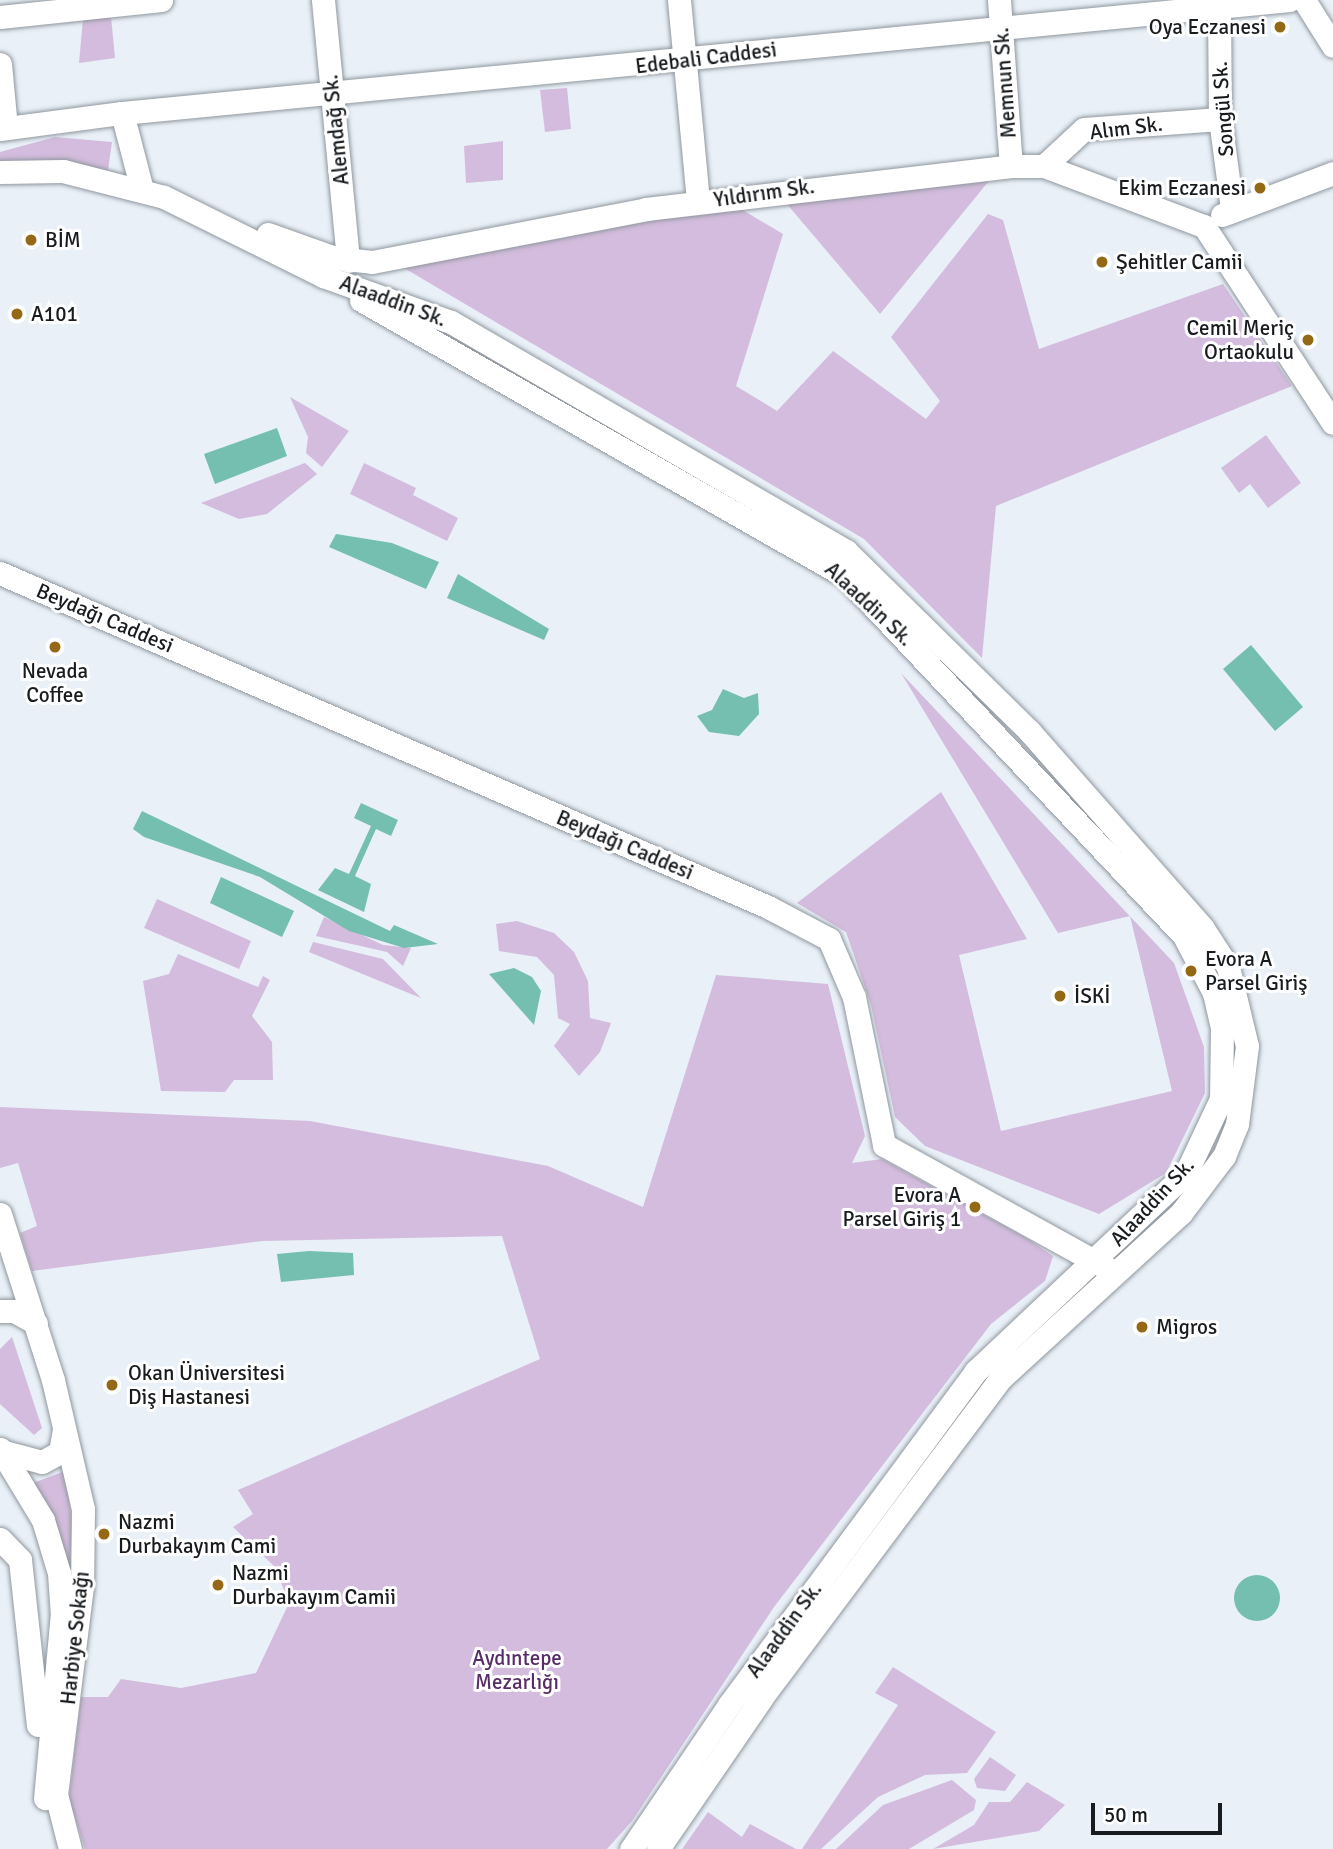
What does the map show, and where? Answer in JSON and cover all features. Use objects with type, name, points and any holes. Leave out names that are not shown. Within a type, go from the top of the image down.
[{"type":"street","points":[[0,17],[161,0]]},
{"type":"street","name":"Alemdağ Sk.","points":[[323,0],[348,261]]},
{"type":"street","points":[[679,0],[698,202]]},
{"type":"street","name":"Memnun Sk.","points":[[999,0],[1011,166]]},
{"type":"street","name":"Edebali Caddesi","points":[[3,128],[332,92],[685,62],[1290,0]]},
{"type":"street","points":[[1304,0],[1333,46]]},
{"type":"street","name":"Songül Sk.","points":[[1219,8],[1220,119],[1233,209]]},
{"type":"street","points":[[0,64],[3,128]]},
{"type":"street","points":[[0,172],[63,172],[142,190],[122,113]]},
{"type":"street","name":"Alım Sk.","points":[[1044,166],[1084,129],[1220,119]]},
{"type":"street","name":"Yıldırım Sk.","points":[[273,244],[348,261],[372,262],[698,202],[1011,166],[1044,166],[1204,226]]},
{"type":"street","points":[[1333,173],[1233,209],[1204,226],[1333,422]]},
{"type":"street","name":"Yıldırım Sk.","points":[[142,190],[187,206],[273,244],[323,276]]},
{"type":"street","name":"Alaaddin Sk.","points":[[323,276],[451,322],[846,551],[1030,732],[1039,760],[1184,936],[1214,993],[1222,1029],[1221,1099],[1206,1138],[1186,1173],[1106,1266],[1000,1379],[658,1849]]},
{"type":"street","name":"Alaaddin Sk.","points":[[323,276],[819,558],[869,598],[1014,749],[1039,760]]},
{"type":"street","name":"Beydağı Caddesi","points":[[0,573],[768,907],[829,939],[854,997],[884,1145],[1106,1266]]},
{"type":"street","points":[[1014,749],[1030,732]]},
{"type":"street","name":"Harbiye Sokağı","points":[[0,1214],[36,1323],[79,1481],[84,1536],[56,1794],[70,1849]]},
{"type":"street","name":"Alaaddin Sk.","points":[[631,1849],[860,1525],[976,1371],[1106,1266]]},
{"type":"street","points":[[0,1311],[14,1311],[36,1323]]},
{"type":"street","points":[[1,1450],[32,1462],[52,1458],[65,1441],[63,1427]]},
{"type":"street","name":"Harbiye Sokağı","points":[[1,1450],[43,1520],[59,1573],[62,1612],[43,1777]]},
{"type":"street","points":[[860,1525],[881,1542]]},
{"type":"street","name":"Harbiye Sokağı","points":[[0,1539],[20,1560],[25,1581],[43,1777],[54,1849]]},
{"type":"street","points":[[845,1548],[866,1561]]},
{"type":"green space","points":[[111,17],[115,58],[79,63],[83,19]]},
{"type":"green space","points":[[567,88],[571,129],[545,132],[540,90]]},
{"type":"green space","points":[[55,137],[112,142],[108,170],[60,162],[0,164],[0,152]]},
{"type":"green space","points":[[503,141],[503,180],[466,183],[464,146]]},
{"type":"green space","points":[[993,176],[880,314],[781,197]]},
{"type":"green space","points":[[734,205],[783,234],[736,386],[777,411],[833,351],[926,419],[940,401],[891,337],[988,214],[1003,220],[1039,349],[1223,284],[1292,386],[996,506],[982,658],[864,539],[404,268]]},
{"type":"green space","points":[[290,397],[349,431],[322,467],[306,453],[308,437]]},
{"type":"green space","points":[[1266,435],[1301,483],[1268,508],[1250,484],[1239,493],[1221,468]]},
{"type":"green space","points":[[305,463],[317,474],[267,514],[239,519],[201,503]]},
{"type":"green space","points":[[364,463],[416,488],[413,495],[458,518],[447,541],[350,494]]},
{"type":"green space","points":[[901,673],[1130,916],[1058,933]]},
{"type":"green space","points":[[941,792],[1027,939],[959,955],[1001,1131],[1172,1091],[1130,916],[1174,963],[1204,1047],[1205,1093],[1166,1173],[1099,1214],[925,1146],[895,1117],[871,1005],[846,932],[797,903]]},
{"type":"green space","points":[[157,899],[251,941],[239,969],[144,928]]},
{"type":"green space","points":[[324,917],[383,945],[411,948],[403,966],[387,952],[316,936]]},
{"type":"green space","points":[[517,921],[554,933],[574,952],[588,981],[590,1018],[611,1023],[600,1052],[579,1076],[554,1046],[570,1024],[558,1018],[554,975],[537,957],[499,951],[496,924]]},
{"type":"green space","points":[[313,942],[383,959],[421,998],[309,952]]},
{"type":"green space","points":[[178,954],[258,987],[263,976],[270,980],[252,1016],[272,1042],[273,1080],[234,1080],[225,1092],[161,1091],[143,981],[169,974]]},
{"type":"green space","name":"Aydıntepe Mezarlığı","points":[[716,975],[828,984],[865,1136],[852,1163],[882,1159],[1028,1239],[1053,1256],[1045,1281],[991,1324],[774,1607],[632,1821],[607,1849],[85,1849],[69,1799],[81,1697],[108,1697],[121,1679],[181,1688],[256,1673],[289,1603],[275,1567],[233,1527],[253,1514],[238,1490],[540,1359],[502,1236],[262,1241],[32,1271],[20,1233],[37,1226],[18,1163],[0,1168],[0,1107],[310,1121],[548,1166],[643,1207]]},
{"type":"green space","points":[[12,1337],[42,1428],[34,1435],[0,1404],[0,1349]]},
{"type":"green space","points":[[65,1471],[73,1529],[68,1582],[59,1532],[33,1483]]},
{"type":"green space","points":[[893,1667],[996,1732],[967,1773],[925,1775],[878,1797],[821,1849],[802,1849],[898,1705],[875,1693]]},
{"type":"green space","points":[[990,1757],[1016,1775],[1005,1791],[977,1788],[974,1779]]},
{"type":"green space","points":[[952,1780],[976,1800],[974,1810],[909,1849],[836,1849],[883,1805]]},
{"type":"green space","points":[[1027,1782],[1065,1805],[1039,1831],[933,1849],[974,1825],[989,1802],[1010,1802]]},
{"type":"green space","points":[[708,1812],[742,1837],[750,1824],[796,1849],[682,1849]]},
{"type":"shaded area","points":[[277,428],[287,456],[215,484],[204,454]]},
{"type":"shaded area","points":[[336,534],[392,543],[439,562],[426,589],[329,547]]},
{"type":"shaded area","points":[[458,574],[549,629],[544,640],[447,598]]},
{"type":"shaded area","points":[[1251,645],[1303,707],[1275,731],[1223,669]]},
{"type":"shaded area","points":[[723,689],[744,698],[758,693],[759,714],[739,736],[709,732],[697,716],[712,710]]},
{"type":"shaded area","points":[[361,803],[398,820],[391,836],[376,829],[355,876],[371,884],[364,912],[318,890],[335,868],[349,874],[371,826],[354,818]]},
{"type":"shaded area","points":[[142,811],[390,931],[394,925],[438,944],[404,948],[349,931],[260,877],[144,837],[133,829]]},
{"type":"shaded area","points":[[221,877],[294,911],[282,937],[210,903]]},
{"type":"shaded area","points":[[514,968],[532,977],[541,991],[534,1025],[489,974]]},
{"type":"shaded area","points":[[309,1251],[353,1253],[354,1275],[281,1282],[277,1254]]},
{"type":"shaded area","points":[[1257,1575],[1266,1576],[1273,1582],[1279,1589],[1279,1607],[1273,1614],[1266,1620],[1257,1621],[1248,1620],[1241,1614],[1235,1607],[1234,1598],[1235,1589],[1241,1582],[1248,1576]]},
{"type":"place","name":"Oya Eczanesi","points":[[1280,27]]},
{"type":"place","name":"Ekim Eczanesi","points":[[1260,188]]},
{"type":"place","name":"BİM","points":[[31,240]]},
{"type":"place","name":"Şehitler Camii","points":[[1102,262]]},
{"type":"place","name":"A101","points":[[17,314]]},
{"type":"place","name":"Cemil Meriç Ortaokulu","points":[[1308,340]]},
{"type":"place","name":"Nevada Coffee","points":[[55,647]]},
{"type":"place","name":"Evora A Parsel Giriş","points":[[1191,971]]},
{"type":"place","name":"İSKİ","points":[[1060,996]]},
{"type":"place","name":"Evora A Parsel Giriş 1","points":[[975,1207]]},
{"type":"place","name":"Migros","points":[[1142,1327]]},
{"type":"place","name":"Okan Üniversitesi Diş Hastanesi","points":[[112,1385]]},
{"type":"place","name":"Nazmi Durbakayım Cami","points":[[104,1534]]},
{"type":"place","name":"Nazmi Durbakayım Camii","points":[[218,1585]]}]
